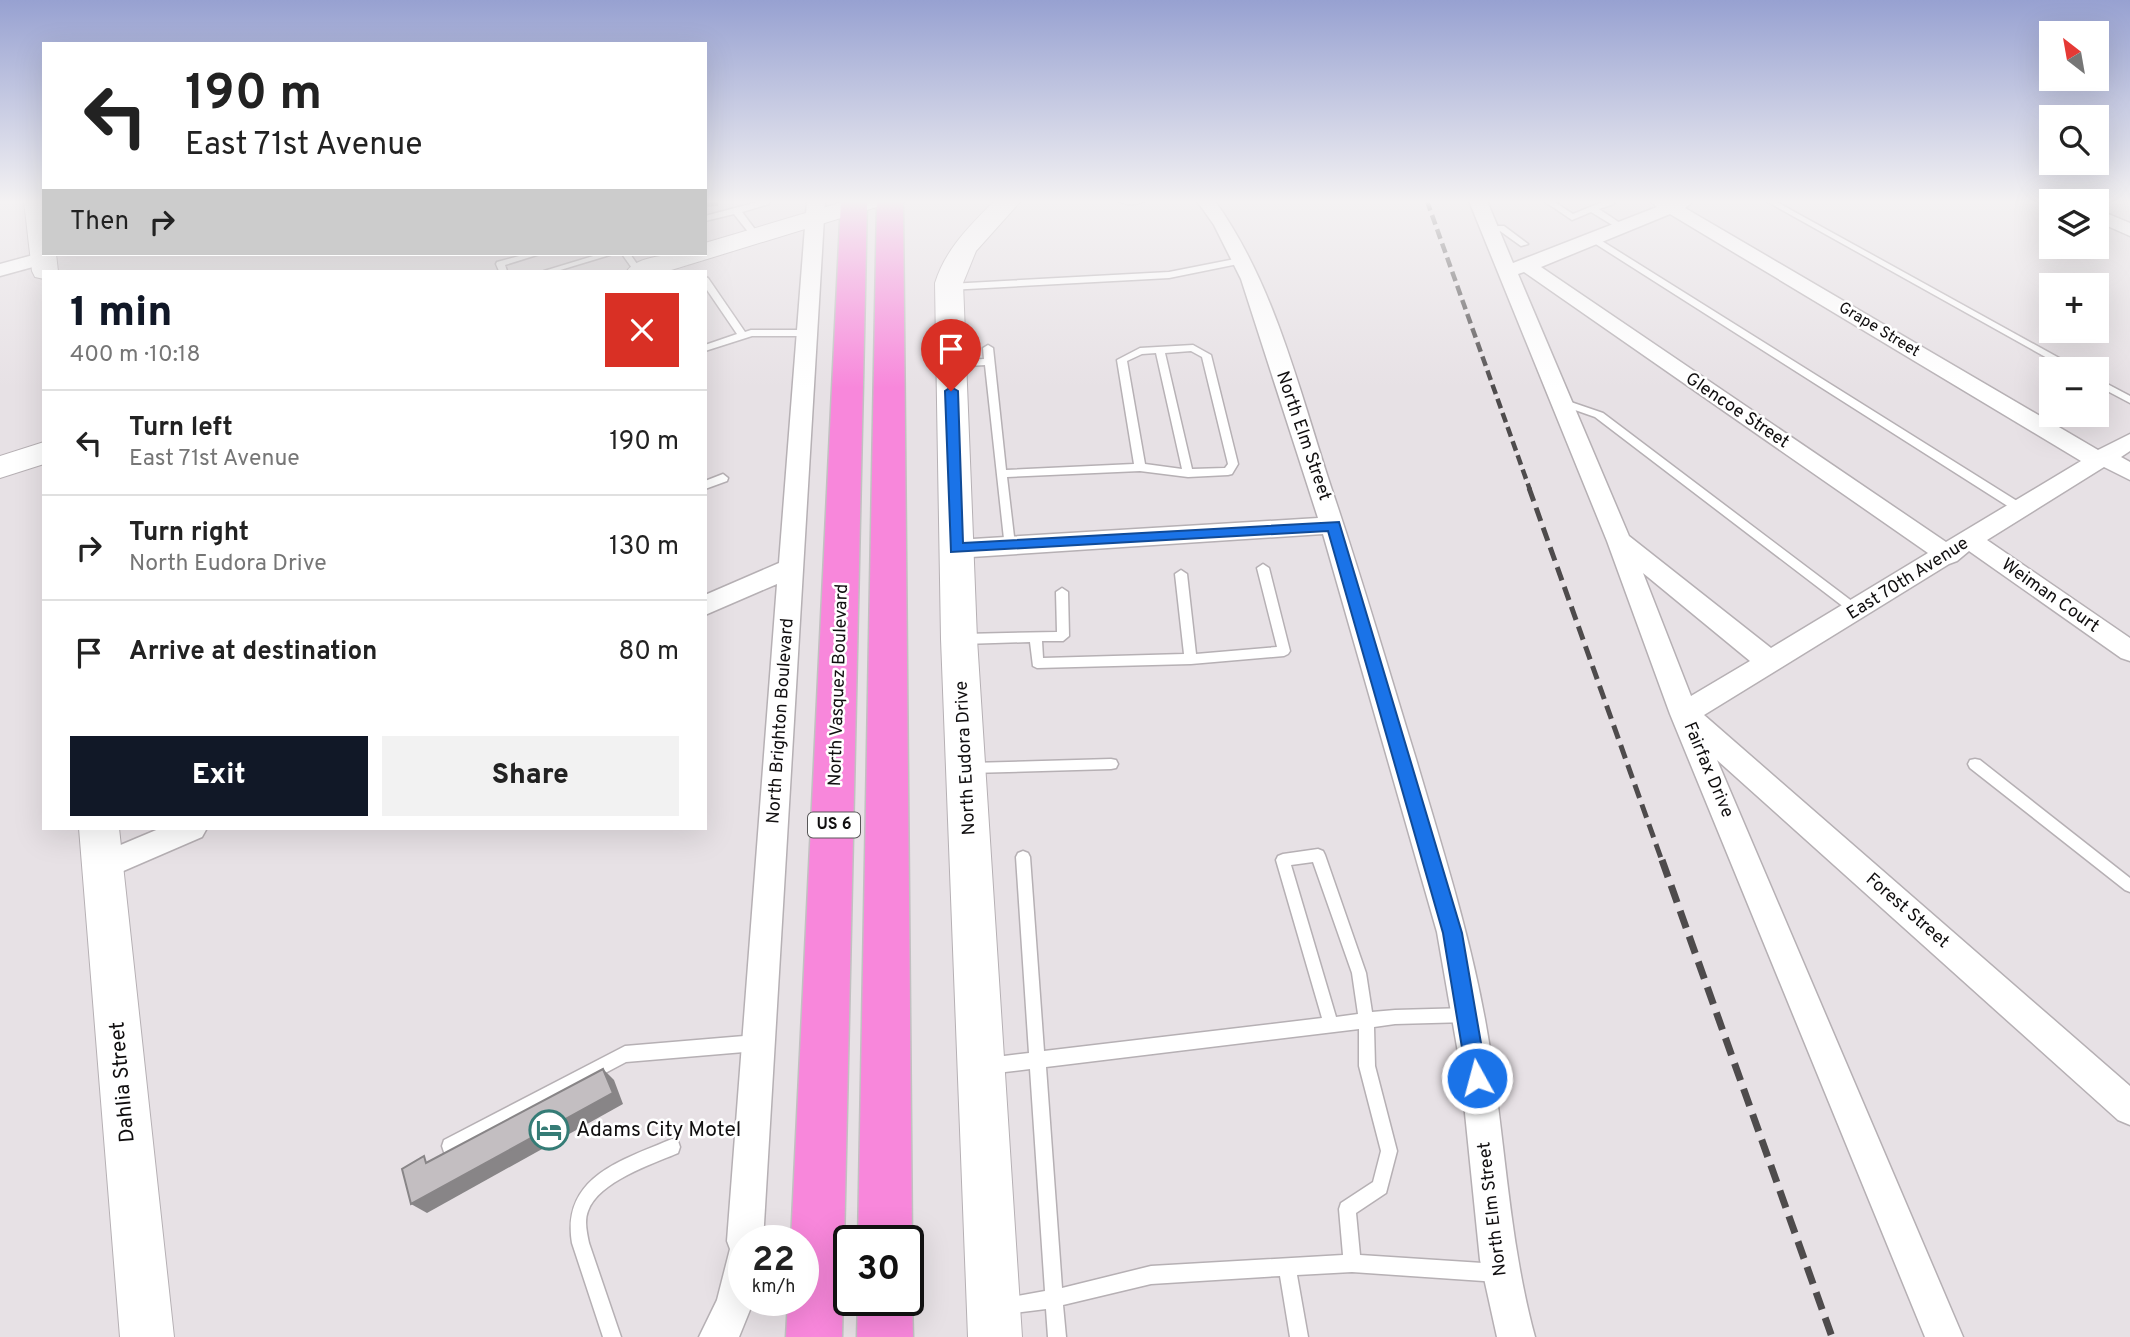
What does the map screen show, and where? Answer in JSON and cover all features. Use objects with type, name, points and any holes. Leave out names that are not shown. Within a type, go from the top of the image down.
[{"type":"highway","name":"North Vasquez Boulevard","points":[[814,1337],[858,263]]},
{"type":"highway","points":[[886,1225],[890,263]]},
{"type":"highway","points":[[885,1316],[885,1337]]},
{"type":"street","points":[[642,270],[665,263]]},
{"type":"street","name":"North Brighton Boulevard","points":[[746,1225],[812,263]]},
{"type":"street","name":"North Eudora Drive","points":[[955,263],[949,287],[959,639],[994,1322]]},
{"type":"street","name":"North Elm Street","points":[[1241,263],[1259,300],[1334,526],[1452,933],[1468,1015],[1499,1273],[1516,1337]]},
{"type":"street","name":"Fairfax Drive","points":[[1514,263],[1562,402],[1619,541],[1684,714],[1944,1337]]},
{"type":"street","points":[[1517,268],[1529,263]]},
{"type":"street","name":"Grape Street","points":[[1774,263],[2101,459]]},
{"type":"street","points":[[0,270],[44,265]]},
{"type":"street","name":"Glencoe Street","points":[[1517,268],[1948,555]]},
{"type":"street","name":"East 70th Avenue","points":[[1684,714],[1857,611],[2130,441]]},
{"type":"street","points":[[0,467],[42,454]]},
{"type":"street","points":[[2101,459],[2130,472]]},
{"type":"street","points":[[956,548],[1334,526]]},
{"type":"street","name":"Weiman Court","points":[[1970,540],[2130,651]]},
{"type":"street","points":[[1619,541],[1771,663]]},
{"type":"street","points":[[707,606],[790,568]]},
{"type":"street","name":"Forest Street","points":[[1684,714],[2130,1108]]},
{"type":"street","points":[[101,847],[182,830]]},
{"type":"street","name":"Dahlia Street","points":[[101,847],[147,1337]]},
{"type":"street","points":[[718,1337],[731,1316]]},
{"type":"lane","points":[[552,270],[575,263]]},
{"type":"lane","points":[[949,287],[1169,275],[1228,263]]},
{"type":"lane","points":[[1633,263],[2021,509]]},
{"type":"lane","points":[[1883,263],[2052,357]]},
{"type":"lane","points":[[707,283],[743,336]]},
{"type":"lane","points":[[707,347],[751,333],[808,333]]},
{"type":"lane","points":[[988,348],[1009,545]]},
{"type":"lane","points":[[1001,474],[1140,467],[1188,472],[1227,471],[1233,464],[1206,355],[1194,348],[1140,351],[1122,360],[1140,467]]},
{"type":"lane","points":[[1160,350],[1188,472]]},
{"type":"lane","points":[[951,364],[989,362]]},
{"type":"lane","points":[[2109,389],[2130,400]]},
{"type":"lane","points":[[1562,402],[1599,415],[1857,611]]},
{"type":"lane","points":[[707,484],[723,478]]},
{"type":"lane","points":[[1036,637],[1037,663],[1191,659],[1284,651],[1263,568]]},
{"type":"lane","points":[[1181,573],[1191,659]]},
{"type":"lane","points":[[959,639],[1063,636],[1062,592]]},
{"type":"lane","points":[[966,768],[1111,764]]},
{"type":"lane","points":[[1975,764],[2130,886]]},
{"type":"lane","points":[[1331,1024],[1283,860],[1318,855],[1359,974],[1366,1020],[1367,1066],[1389,1151],[1380,1187],[1346,1209],[1352,1263]]},
{"type":"lane","points":[[1023,857],[1057,1337]]},
{"type":"lane","points":[[981,1067],[1366,1020],[1468,1015]]},
{"type":"lane","points":[[450,1146],[625,1054],[760,1043]]},
{"type":"lane","points":[[612,1337],[582,1246],[577,1221],[583,1202],[595,1187],[672,1147]]},
{"type":"lane","points":[[994,1322],[1053,1299],[1151,1275],[1352,1263],[1499,1273]]},
{"type":"lane","points":[[1287,1266],[1299,1337]]},
{"type":"building","points":[[603,1069],[613,1093],[411,1204],[402,1169],[424,1156],[426,1163]]},
{"type":"railway","points":[[1449,263],[1530,490]]},
{"type":"railway","points":[[1529,488],[1662,861]]},
{"type":"railway","points":[[1662,860],[1832,1337]]},
{"type":"place","name":"Adams City Motel","points":[[549,1130]]},
{"type":"route","points":[[951,391],[956,548],[1334,526],[1452,933],[1471,1029],[1477,1078]]}]
